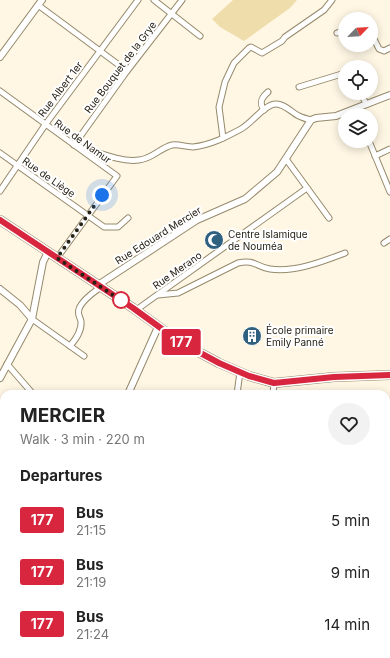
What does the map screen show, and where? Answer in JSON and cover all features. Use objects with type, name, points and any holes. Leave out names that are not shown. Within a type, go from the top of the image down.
[{"type":"main road","points":[[0,220],[199,353],[240,372],[263,381],[274,383],[334,377],[390,375]]},
{"type":"street","name":"Rue Albert 1er","points":[[0,191],[45,125],[138,0]]},
{"type":"street","points":[[154,0],[200,36]]},
{"type":"street","name":"Rue Bouquet de la Grye","points":[[74,144],[127,71],[182,0]]},
{"type":"street","points":[[224,138],[219,107],[225,82],[234,63],[251,47],[262,53],[282,41],[285,37],[324,10],[332,0]]},
{"type":"street","points":[[0,57],[40,2],[127,71]]},
{"type":"street","points":[[378,47],[384,51],[390,48]]},
{"type":"street","points":[[299,87],[338,75]]},
{"type":"street","name":"Rue de Namur","points":[[0,91],[117,176],[88,215]]},
{"type":"street","points":[[264,110],[260,103],[268,92]]},
{"type":"street","points":[[361,108],[366,104],[390,95]]},
{"type":"street","points":[[364,100],[366,104]]},
{"type":"street","points":[[74,144],[113,157],[139,160],[148,158],[167,147],[174,145],[191,147],[204,145],[224,138],[245,127],[270,105],[277,103],[299,116],[311,120],[338,116]]},
{"type":"street","name":"Rue Edouard Mercier","points":[[99,286],[197,220],[245,199],[278,172],[311,120]]},
{"type":"street","points":[[372,148],[390,192]]},
{"type":"street","points":[[375,156],[390,149]]},
{"type":"street","name":"Rue de Liège","points":[[0,153],[104,227],[118,227],[128,218]]},
{"type":"street","points":[[286,159],[329,218]]},
{"type":"street","name":"Rue Merano","points":[[137,311],[138,308],[307,188]]},
{"type":"street","points":[[57,258],[88,215]]},
{"type":"street","points":[[384,243],[390,239]]},
{"type":"street","points":[[0,378],[32,319],[43,262],[48,252]]},
{"type":"street","points":[[157,295],[178,293],[238,263],[245,261],[270,269],[289,269],[314,264],[345,253]]},
{"type":"street","points":[[70,346],[81,330],[81,321],[78,313],[79,308],[99,286]]},
{"type":"street","points":[[0,289],[20,305],[32,319],[84,356]]},
{"type":"street","points":[[130,390],[158,327]]},
{"type":"street","points":[[7,364],[30,390]]},
{"type":"street","points":[[238,390],[240,372]]},
{"type":"street","points":[[273,390],[274,383]]},
{"type":"shaded area","points":[[233,0],[297,0],[290,8],[244,41],[220,27],[212,19]]},
{"type":"bus line","name":"177","points":[[0,220],[133,308],[180,342],[219,363],[249,376],[274,383],[334,377],[390,375]]},
{"type":"place","name":"Centre Islamique de Nouméa","points":[[214,240]]},
{"type":"place","name":"École primaire Emily Panné","points":[[252,336]]},
{"type":"route","points":[[102,195],[57,258],[122,301],[121,300]]}]
